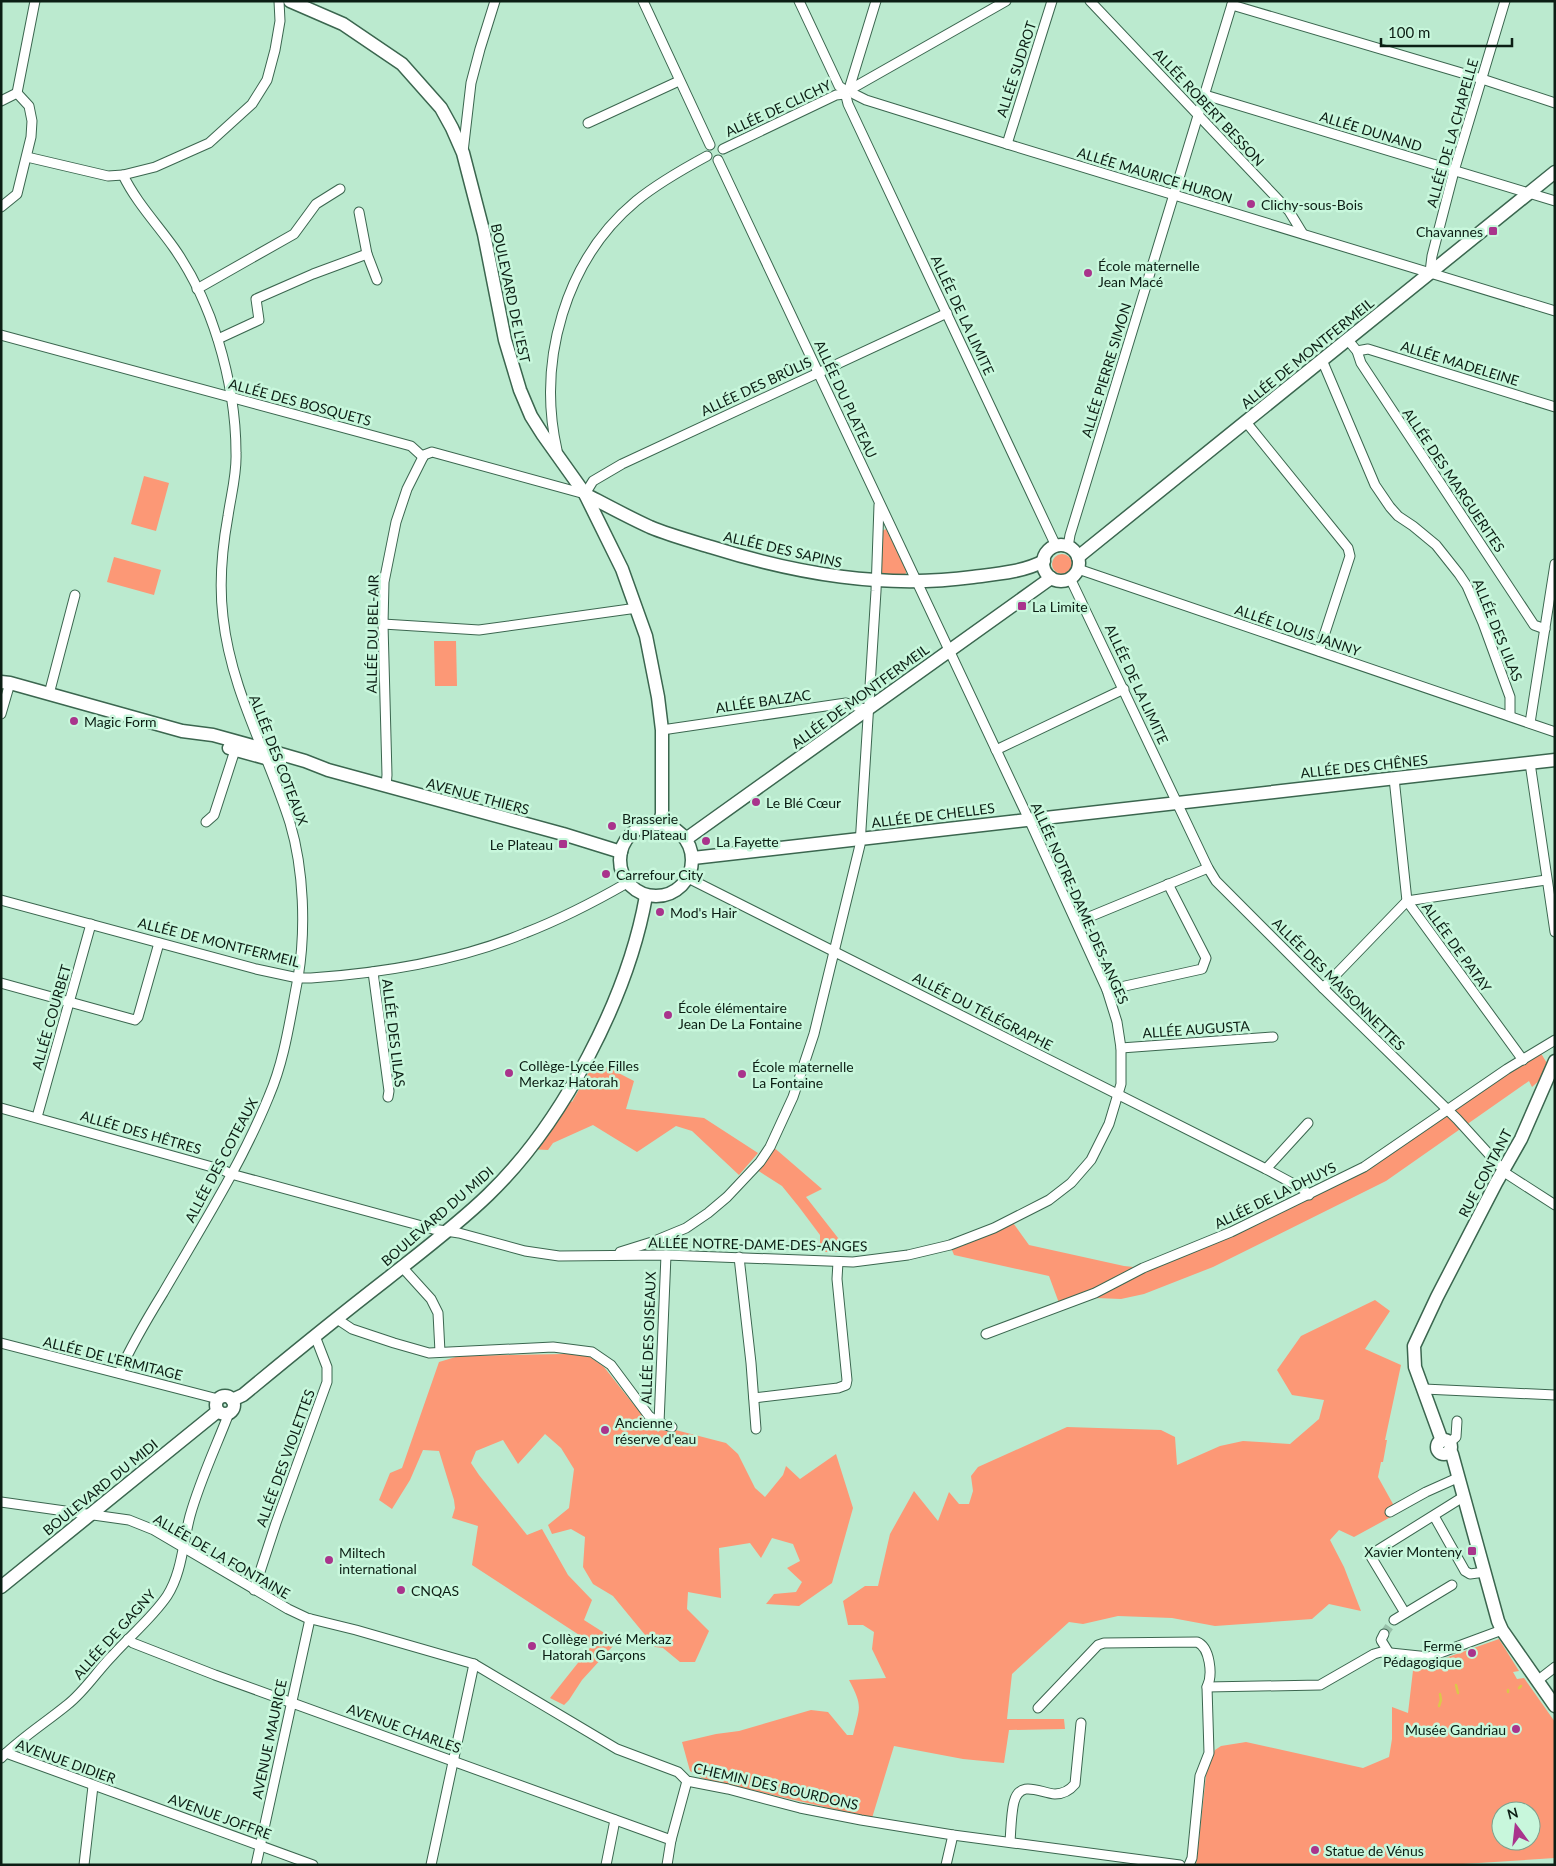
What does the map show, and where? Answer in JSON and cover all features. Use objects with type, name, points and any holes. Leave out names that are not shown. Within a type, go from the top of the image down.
[{"type":"main road","name":"BOULEVARD DE L'EST","points":[[290,1],[343,24],[402,64],[441,108],[452,128],[463,153],[484,234],[504,340],[512,369],[532,416],[585,494],[622,569],[646,636],[662,730],[662,814],[659,824]]},
{"type":"main road","name":"ALLÉE DE MONTFERMEIL","points":[[1075,568],[1246,422],[1555,172]]},
{"type":"main road","name":"ALLÉE DES SAPINS","points":[[585,494],[650,527],[685,539],[773,565],[840,578],[916,582],[1000,573],[1034,567],[1044,561]]},
{"type":"main road","points":[[604,532],[606,518],[612,514],[621,513]]},
{"type":"main road","points":[[1062,547],[1075,568],[1061,581],[1051,578],[1045,571],[1044,561],[1048,552],[1062,547]]},
{"type":"main road","name":"ALLÉE DE MONTFERMEIL","points":[[686,839],[1051,578]]},
{"type":"main road","name":"AVENUE THIERS","points":[[4,681],[182,731],[208,742],[236,746],[263,753],[289,765],[328,770],[621,852]]},
{"type":"main road","name":"ALLÉE DES CHÊNES","points":[[1178,802],[1555,760]]},
{"type":"main road","name":"ALLÉE DE CHELLES","points":[[693,858],[1178,802]]},
{"type":"main road","points":[[659,824],[672,828],[686,839],[691,848],[692,868],[688,878],[681,887],[672,893],[661,896],[646,896],[636,891],[627,883],[620,863],[621,852],[629,836],[636,830],[648,825],[659,824]]},
{"type":"main road","name":"BOULEVARD DU MIDI","points":[[1,1587],[222,1408],[226,1396],[232,1400],[242,1395],[402,1267],[489,1194],[525,1155],[566,1096],[596,1042],[637,937],[646,896]]},
{"type":"main road","name":"RUE CONTANT","points":[[1555,1061],[1521,1139],[1437,1297],[1414,1346],[1415,1367],[1446,1447],[1479,1572],[1502,1630],[1555,1706]]},
{"type":"main road","name":"RUE CONTANT","points":[[1434,1420],[1424,1407],[1409,1366],[1407,1354],[1414,1330],[1426,1310],[1437,1297]]},
{"type":"main road","name":"RUE CONTANT","points":[[1446,1447],[1452,1454],[1459,1500]]},
{"type":"main road","name":"RUE CONTANT","points":[[1537,1681],[1541,1694],[1555,1715]]},
{"type":"street","points":[[16,93],[35,1]]},
{"type":"street","points":[[27,157],[108,176],[123,175],[155,167],[209,143],[252,104],[267,80],[280,21],[279,1]]},
{"type":"street","points":[[463,153],[472,83],[495,1]]},
{"type":"street","points":[[643,1],[710,145]]},
{"type":"street","name":"ALLÉE DE LA LIMITE","points":[[799,1],[839,86],[849,92],[848,104],[947,313],[1062,547]]},
{"type":"street","points":[[849,92],[876,1]]},
{"type":"street","name":"ALLÉE DE CLICHY","points":[[723,149],[836,95],[849,92],[1006,1]]},
{"type":"street","name":"ALLÉE SUDROT","points":[[1007,144],[1052,1]]},
{"type":"street","name":"ALLÉE ROBERT BESSON","points":[[1090,1],[1289,211],[1303,234]]},
{"type":"street","name":"ALLÉE DE LA CHAPELLE","points":[[1430,272],[1432,256],[1454,171],[1505,1]]},
{"type":"street","points":[[1233,3],[1555,103]]},
{"type":"street","name":"ALLÉE PIERRE SIMON","points":[[1062,547],[1070,535],[1233,3]]},
{"type":"street","points":[[588,123],[679,81]]},
{"type":"street","name":"ALLÉE MAURICE HURON","points":[[849,92],[866,100],[1007,144],[1555,311]]},
{"type":"street","points":[[1,101],[16,93]]},
{"type":"street","points":[[1,207],[17,194],[32,137],[29,106],[16,93]]},
{"type":"street","name":"ALLÉE DUNAND","points":[[1205,95],[1555,201]]},
{"type":"street","points":[[707,156],[713,160],[718,160],[722,156],[723,149],[718,144],[710,145]]},
{"type":"street","points":[[707,156],[707,148],[710,145]]},
{"type":"street","points":[[559,458],[550,412],[550,381],[561,317],[572,286],[602,237],[636,201],[660,183],[707,156]]},
{"type":"street","name":"ALLÉE DU PLATEAU","points":[[718,160],[949,650]]},
{"type":"street","name":"ALLÉE DES COTEAUX","points":[[119,1373],[231,1174],[255,1129],[270,1094],[280,1066],[298,978],[302,917],[302,894],[298,857],[286,811],[235,680],[222,616],[223,549],[237,454],[231,397],[218,340],[197,289],[175,250],[136,198],[123,175]]},
{"type":"street","points":[[197,289],[294,234],[316,204],[340,189]]},
{"type":"street","points":[[359,212],[366,254],[377,280]]},
{"type":"street","points":[[218,340],[259,320],[256,299],[313,274],[366,254]]},
{"type":"street","name":"ALLÉE DES BRÛLIS","points":[[585,494],[592,480],[622,464],[947,313]]},
{"type":"street","name":"ALLÉE DES BOSQUETS","points":[[1,335],[411,446],[423,458]]},
{"type":"street","name":"ALLÉE DES MARGUERITES","points":[[1347,340],[1357,351],[1360,363],[1534,625],[1545,630]]},
{"type":"street","name":"ALLÉE MADELEINE","points":[[1357,351],[1368,349],[1555,407]]},
{"type":"street","name":"ALLÉE DES LILAS","points":[[1322,360],[1374,485],[1398,516],[1436,545],[1460,574],[1467,586],[1483,623],[1510,697],[1510,716]]},
{"type":"street","points":[[1246,422],[1348,548],[1350,556],[1319,651]]},
{"type":"street","points":[[423,458],[426,454],[432,452],[585,494]]},
{"type":"street","name":"ALLÉE DU BEL-AIR","points":[[386,786],[384,582],[396,522],[408,489],[423,458]]},
{"type":"street","points":[[608,1256],[652,1242],[686,1228],[727,1197],[760,1162],[770,1147],[793,1097],[814,1034],[861,838],[860,828],[877,581],[877,532],[880,513],[878,497]]},
{"type":"street","points":[[877,532],[884,527],[889,527],[893,531]]},
{"type":"street","points":[[1530,723],[1555,564]]},
{"type":"street","name":"ALLÉE DE LA LIMITE","points":[[1075,568],[1124,690],[1178,802]]},
{"type":"street","name":"ALLÉE LOUIS JANNY","points":[[1075,568],[1555,732]]},
{"type":"street","points":[[49,694],[76,595]]},
{"type":"street","points":[[383,624],[478,630],[637,608]]},
{"type":"street","name":"ALLÉE NOTRE-DAME-DES-ANGES","points":[[446,1231],[525,1251],[559,1256],[666,1255],[853,1262],[908,1255],[950,1245],[994,1228],[1049,1200],[1071,1183],[1091,1160],[1109,1124],[1121,1084],[1121,1048],[1117,1022],[1107,990],[1077,922],[949,650]]},
{"type":"street","points":[[1,714],[4,681]]},
{"type":"street","points":[[996,750],[1124,690]]},
{"type":"street","name":"ALLÉE BALZAC","points":[[662,730],[846,703],[868,710]]},
{"type":"street","points":[[206,822],[214,814],[236,746]]},
{"type":"street","points":[[1530,763],[1555,932]]},
{"type":"street","name":"ALLÉE DE PATAY","points":[[1394,778],[1407,901],[1523,1060]]},
{"type":"street","name":"ALLÉE DES MAISONNETTES","points":[[1178,802],[1208,868],[1216,881],[1448,1110],[1509,1176],[1555,1204]]},
{"type":"street","points":[[1077,922],[1208,868]]},
{"type":"street","name":"ALLÉE DU TÉLÉGRAPHE","points":[[688,878],[1266,1169],[1309,1194]]},
{"type":"street","points":[[1323,988],[1407,901],[1546,880]]},
{"type":"street","name":"ALLÉE DE MONTFERMEIL","points":[[1,900],[298,978],[373,972],[449,957],[524,934],[578,910],[627,883]]},
{"type":"street","points":[[1107,990],[1202,970],[1206,958],[1168,884]]},
{"type":"street","name":"ALLÉE COURBET","points":[[37,1117],[91,924]]},
{"type":"street","points":[[1,983],[136,1020],[159,943]]},
{"type":"street","name":"ALLÉE DES LILAS","points":[[373,972],[389,1091],[388,1097]]},
{"type":"street","name":"ALLÉE AUGUSTA","points":[[1121,1048],[1273,1037]]},
{"type":"street","name":"ALLÉE DE LA DHUYS","points":[[986,1334],[1095,1293],[1143,1268],[1231,1232],[1364,1167],[1507,1069],[1555,1040]]},
{"type":"street","name":"ALLÉE DES HÊTRES","points":[[1,1108],[223,1170],[231,1174],[446,1231]]},
{"type":"street","points":[[1266,1169],[1308,1123]]},
{"type":"street","name":"ALLÉE DES OISEAUX","points":[[659,1423],[666,1255]]},
{"type":"street","points":[[739,1257],[756,1429]]},
{"type":"street","points":[[754,1398],[838,1388],[846,1385],[837,1279],[838,1262]]},
{"type":"street","points":[[402,1267],[431,1299],[438,1313],[440,1352]]},
{"type":"street","points":[[337,1319],[352,1329],[430,1353],[553,1348],[592,1352],[611,1365],[649,1416],[659,1423],[672,1426]]},
{"type":"street","name":"ALLÉE DES VIOLETTES","points":[[254,1590],[327,1382],[327,1367],[315,1336]]},
{"type":"street","name":"ALLÉE DE L'ERMITAGE","points":[[1,1343],[119,1373],[222,1408]]},
{"type":"street","points":[[1424,1389],[1555,1395]]},
{"type":"street","name":"ALLÉE DE GAGNY","points":[[4,1755],[68,1704],[149,1618],[167,1596],[177,1574],[182,1548],[210,1456],[222,1408]]},
{"type":"street","points":[[1446,1447],[1456,1437],[1457,1422]]},
{"type":"street","points":[[1390,1512],[1426,1492],[1455,1479]]},
{"type":"street","points":[[1405,1613],[1370,1555],[1459,1500]]},
{"type":"street","name":"ALLÉE DE LA FONTAINE","points":[[1,1502],[129,1520],[154,1530],[254,1590],[288,1609],[310,1618]]},
{"type":"street","points":[[1434,1516],[1465,1572],[1470,1574],[1479,1572]]},
{"type":"street","points":[[1394,1620],[1452,1585]]},
{"type":"street","name":"CHEMIN DES BOURDONS","points":[[310,1618],[474,1664],[617,1749],[678,1772],[687,1781],[728,1789],[800,1808],[953,1836],[1180,1865]]},
{"type":"street","name":"AVENUE MAURICE","points":[[256,1865],[310,1618]]},
{"type":"street","points":[[1207,1687],[1320,1685],[1374,1654],[1381,1652],[1429,1657],[1502,1630]]},
{"type":"street","points":[[1384,1634],[1381,1640],[1389,1654]]},
{"type":"street","name":"AVENUE CHARLES","points":[[128,1639],[133,1643],[215,1675],[671,1840]]},
{"type":"street","points":[[1038,1708],[1098,1645],[1197,1642],[1203,1644],[1206,1650],[1210,1682],[1207,1687],[1209,1753],[1200,1776],[1192,1858],[1189,1865]]},
{"type":"street","points":[[431,1865],[474,1664]]},
{"type":"street","points":[[1537,1681],[1555,1668]]},
{"type":"street","points":[[1010,1842],[1014,1800],[1022,1790],[1030,1788],[1056,1794],[1069,1790],[1076,1784],[1081,1723]]},
{"type":"street","name":"AVENUE DIDIER","points":[[4,1755],[118,1794]]},
{"type":"street","points":[[667,1865],[671,1840],[687,1781]]},
{"type":"street","points":[[84,1865],[93,1786]]},
{"type":"street","name":"AVENUE JOFFRE","points":[[118,1794],[313,1865]]},
{"type":"street","points":[[606,1865],[615,1820]]},
{"type":"street","points":[[946,1865],[953,1836]]},
{"type":"shaded area","points":[[144,476],[169,483],[156,531],[131,524]]},
{"type":"shaded area","points":[[886,529],[907,570],[905,575],[883,575],[880,572],[882,531]]},
{"type":"shaded area","points":[[1062,554],[1069,557],[1072,564],[1069,571],[1062,574],[1055,571],[1052,564],[1055,557]]},
{"type":"shaded area","points":[[114,557],[161,570],[154,595],[107,582]]},
{"type":"shaded area","points":[[434,641],[456,641],[457,686],[435,686]]},
{"type":"shaded area","points":[[1539,1050],[1551,1070],[1532,1087],[1529,1081],[1386,1181],[1213,1267],[1144,1294],[1121,1299],[1096,1298],[1059,1303],[1049,1276],[954,1255],[950,1245],[1011,1220],[1029,1245],[1124,1266],[1143,1268],[1364,1167]]},
{"type":"shaded area","points":[[595,1061],[634,1081],[626,1109],[704,1118],[758,1153],[739,1175],[692,1131],[676,1126],[637,1152],[593,1125],[553,1143],[548,1150],[529,1149],[566,1096],[572,1102]]},
{"type":"shaded area","points":[[771,1145],[822,1189],[806,1197],[849,1252],[820,1252],[820,1235],[799,1207],[782,1186],[754,1168]]},
{"type":"shaded area","points":[[1375,1300],[1390,1311],[1365,1349],[1401,1365],[1385,1440],[1387,1440],[1383,1462],[1381,1462],[1378,1477],[1398,1513],[1354,1537],[1339,1530],[1330,1540],[1344,1567],[1361,1611],[1329,1604],[1312,1619],[1215,1626],[1172,1618],[1118,1616],[1083,1624],[1069,1622],[1012,1674],[1007,1719],[1064,1719],[1065,1729],[1009,1730],[1004,1763],[963,1759],[894,1746],[872,1818],[704,1779],[690,1771],[682,1742],[739,1731],[811,1710],[828,1712],[847,1735],[853,1735],[859,1707],[857,1696],[849,1680],[886,1678],[872,1649],[874,1632],[863,1625],[848,1625],[843,1601],[865,1586],[878,1586],[890,1534],[914,1491],[938,1521],[949,1492],[959,1504],[969,1504],[973,1491],[971,1476],[978,1467],[1067,1427],[1161,1430],[1175,1437],[1177,1465],[1220,1446],[1243,1441],[1290,1444],[1319,1419],[1324,1400],[1292,1395],[1277,1370],[1301,1336]]},
{"type":"shaded area","points":[[579,1354],[590,1357],[604,1367],[658,1432],[664,1427],[726,1443],[738,1454],[755,1488],[765,1497],[783,1475],[786,1466],[800,1479],[836,1454],[853,1508],[832,1583],[799,1606],[766,1604],[774,1594],[796,1592],[802,1582],[787,1568],[800,1561],[793,1544],[772,1538],[761,1558],[750,1543],[719,1548],[721,1598],[688,1592],[687,1609],[709,1631],[695,1662],[680,1662],[663,1648],[655,1647],[613,1596],[593,1584],[583,1567],[585,1537],[571,1529],[552,1534],[548,1525],[569,1508],[574,1469],[561,1448],[545,1434],[518,1464],[503,1440],[476,1451],[471,1463],[479,1475],[527,1535],[542,1529],[568,1575],[592,1600],[584,1620],[606,1634],[613,1646],[582,1680],[564,1705],[550,1698],[593,1644],[472,1565],[478,1526],[452,1518],[455,1508],[454,1500],[439,1451],[423,1450],[410,1480],[392,1509],[379,1500],[390,1473],[402,1468],[439,1362],[459,1356]]},
{"type":"shaded area","points":[[1499,1639],[1519,1671],[1513,1672],[1517,1679],[1524,1678],[1555,1722],[1555,1858],[1447,1865],[1196,1865],[1207,1767],[1215,1750],[1221,1746],[1246,1742],[1363,1768],[1389,1757],[1392,1739],[1392,1707],[1408,1713],[1414,1662],[1431,1663]]},
{"type":"waterway","points":[[1456,1685],[1458,1693]]},
{"type":"waterway","points":[[1439,1706],[1440,1694]]},
{"type":"tunnel","points":[[1384,1634],[1394,1620]]},
{"type":"place","name":"Clichy-sous-Bois","points":[[1251,204]]},
{"type":"place","name":"Chavannes","points":[[1493,231]]},
{"type":"place","name":"École maternelle Jean Macé","points":[[1088,273]]},
{"type":"place","name":"La Limite","points":[[1022,606]]},
{"type":"place","name":"Magic Form","points":[[74,721]]},
{"type":"place","name":"Le Blé Cœur","points":[[756,802]]},
{"type":"place","name":"Brasserie du Plateau","points":[[612,826]]},
{"type":"place","name":"La Fayette","points":[[706,841]]},
{"type":"place","name":"Le Plateau","points":[[563,844]]},
{"type":"place","name":"Carrefour City","points":[[606,874]]},
{"type":"place","name":"Mod's Hair","points":[[660,912]]},
{"type":"place","name":"École élémentaire Jean De La Fontaine","points":[[668,1015]]},
{"type":"place","name":"Collège-Lycée Filles Merkaz Hatorah","points":[[509,1073]]},
{"type":"place","name":"École maternelle La Fontaine","points":[[742,1074]]},
{"type":"place","name":"Ancienne réserve d'eau","points":[[605,1430]]},
{"type":"place","name":"Xavier Monteny","points":[[1472,1551]]},
{"type":"place","name":"Miltech international","points":[[329,1560]]},
{"type":"place","name":"CNQAS","points":[[401,1590]]},
{"type":"place","name":"Collège privé Merkaz Hatorah Garçons","points":[[532,1646]]},
{"type":"place","name":"Ferme Pédagogique","points":[[1472,1653]]},
{"type":"place","name":"Musée Gandriau","points":[[1516,1729]]},
{"type":"place","name":"Statue de Vénus","points":[[1315,1850]]}]
